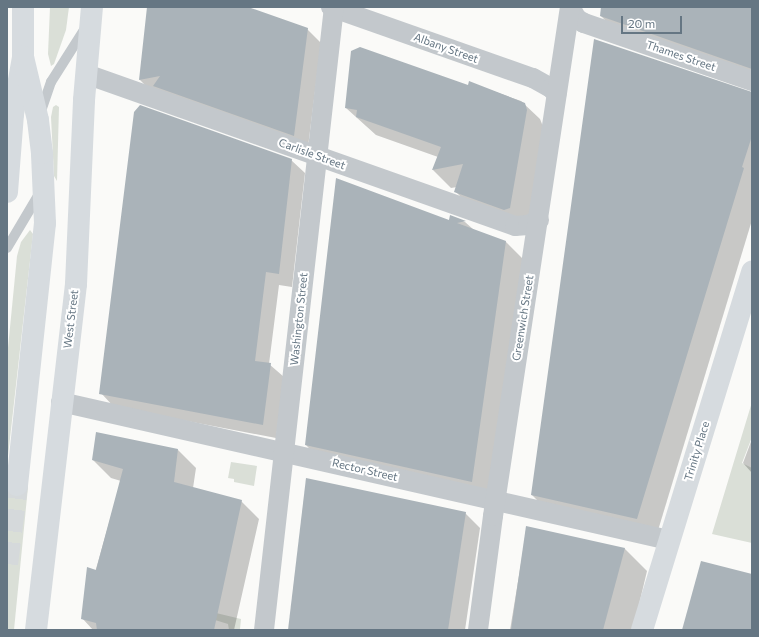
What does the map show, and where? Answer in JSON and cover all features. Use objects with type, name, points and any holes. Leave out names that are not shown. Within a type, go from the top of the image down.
[{"type":"main road","points":[[7,192],[13,114],[23,58],[23,7]]},
{"type":"main road","name":"West Street","points":[[36,630],[80,239],[86,74],[91,11]]},
{"type":"main road","points":[[17,485],[45,223],[43,175],[38,120],[23,58]]},
{"type":"main road","name":"Trinity Place","points":[[642,630],[752,272]]},
{"type":"street","name":"Albany Street","points":[[333,7],[532,78],[551,88],[557,94]]},
{"type":"street","name":"Washington Street","points":[[264,630],[333,7]]},
{"type":"street","name":"Thames Street","points":[[570,7],[577,19],[584,23],[752,81]]},
{"type":"street","name":"Greenwich Street","points":[[478,630],[495,500],[539,220],[570,7]]},
{"type":"street","name":"Carlisle Street","points":[[86,74],[515,226],[528,225],[539,220]]},
{"type":"street","name":"Rector Street","points":[[61,402],[669,540]]},
{"type":"lane","points":[[38,120],[51,82],[75,46],[91,11]]},
{"type":"lane","points":[[7,248],[35,203],[43,175]]},
{"type":"shaded area","points":[[50,7],[69,7],[66,30],[54,64],[51,66],[48,54]]},
{"type":"shaded area","points":[[56,105],[59,107],[57,181],[54,176],[51,117],[53,107]]},
{"type":"shaded area","points":[[30,230],[33,234],[7,465],[7,358],[17,256],[21,242]]},
{"type":"shaded area","points":[[752,402],[752,437],[742,463],[752,468],[752,543],[712,534]]},
{"type":"shaded area","points":[[231,462],[257,466],[254,486],[234,482],[234,479],[228,478]]},
{"type":"shaded area","points":[[7,485],[28,487],[14,630],[7,630]]},
{"type":"shaded area","points":[[216,613],[241,619],[240,629],[229,630],[228,624],[215,620]]},
{"type":"building","points":[[147,7],[248,7],[308,28],[294,136],[153,86],[160,76],[139,80]]},
{"type":"building","points":[[601,7],[752,7],[752,69],[600,16]]},
{"type":"building","points":[[594,39],[752,92],[752,136],[742,167],[744,168],[637,519],[531,495]]},
{"type":"building","points":[[360,47],[468,85],[469,81],[525,103],[527,110],[510,208],[504,210],[454,192],[463,164],[432,170],[441,147],[356,117],[357,110],[345,108],[351,51]]},
{"type":"building","points":[[140,105],[292,159],[279,274],[266,272],[255,361],[271,363],[263,425],[99,394],[134,112]]},
{"type":"building","points":[[336,178],[449,220],[450,215],[466,221],[457,223],[506,241],[472,482],[305,445]]},
{"type":"building","points":[[96,432],[178,449],[174,482],[242,500],[214,630],[97,630],[96,623],[81,619],[87,567],[96,570],[123,469],[92,460]]},
{"type":"building","points":[[306,478],[466,512],[448,630],[288,630]]},
{"type":"building","points":[[526,526],[625,548],[603,630],[511,630]]},
{"type":"building","points":[[701,561],[752,574],[752,630],[682,630]]},
{"type":"tunnel","points":[[7,564],[17,485]]}]
